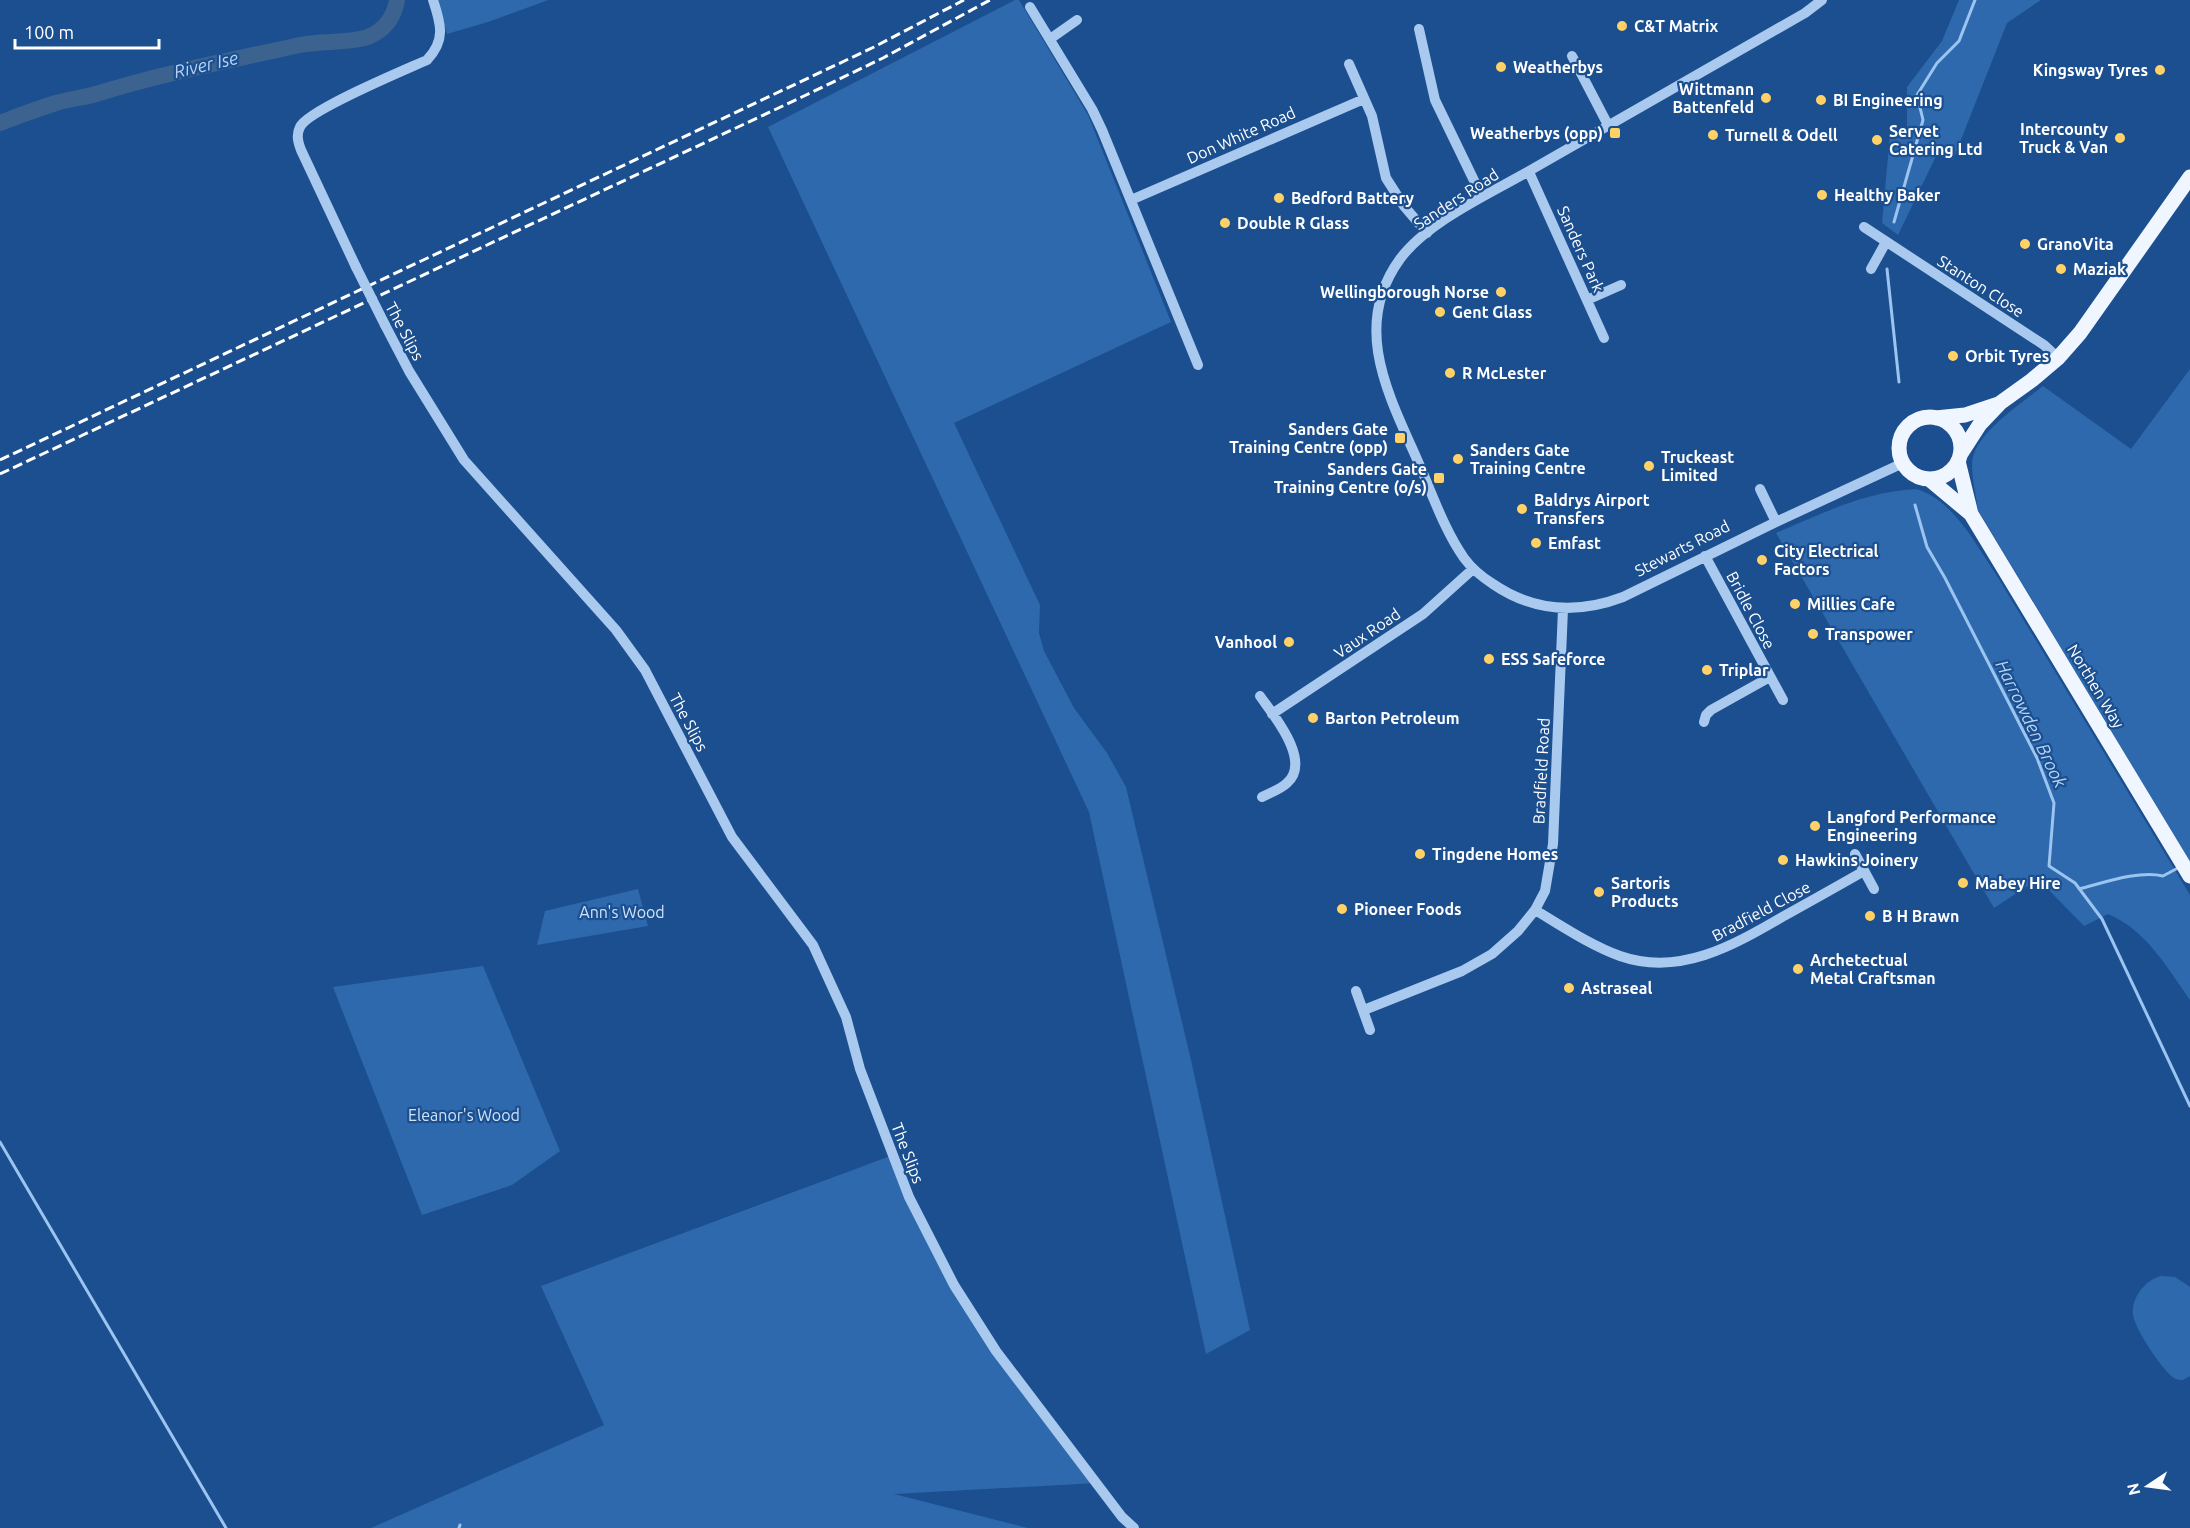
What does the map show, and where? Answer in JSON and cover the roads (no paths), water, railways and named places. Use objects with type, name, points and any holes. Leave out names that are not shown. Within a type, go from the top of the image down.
[{"type":"main road","points":[[2000,403],[1965,414],[1936,418],[1924,417],[1914,422],[1905,430],[1900,440],[1899,452],[1903,463],[1914,474],[1929,479],[1946,474],[1980,424],[2000,403],[2058,358],[2080,333],[2190,177]]},
{"type":"main road","points":[[1936,418],[1947,422],[1956,431],[1960,443],[1959,458]]},
{"type":"main road","name":"Northen Way","points":[[1959,458],[1971,514]]},
{"type":"main road","name":"Northen Way","points":[[1929,479],[1971,514],[2190,876]]},
{"type":"street","name":"The Slips","points":[[433,0],[439,18],[440,38],[437,50],[427,60],[318,111],[300,125],[297,137],[301,150],[356,267],[409,371],[464,460],[616,630],[645,670],[732,837],[813,945],[846,1017],[860,1069],[909,1197],[954,1286],[996,1351],[1122,1517],[1134,1528]]},
{"type":"street","name":"Sanders Road","points":[[1473,569],[1455,544],[1443,519],[1386,387],[1377,352],[1376,316],[1386,285],[1400,259],[1427,233],[1482,197],[1795,19],[1822,0]]},
{"type":"street","points":[[1030,7],[1092,109],[1198,365]]},
{"type":"street","points":[[1050,39],[1077,20]]},
{"type":"street","points":[[1419,29],[1435,100],[1482,197]]},
{"type":"street","points":[[1572,56],[1608,125]]},
{"type":"street","points":[[1349,64],[1372,116],[1386,178],[1404,206],[1427,233]]},
{"type":"street","name":"Don White Road","points":[[1131,200],[1364,99]]},
{"type":"street","name":"Sanders Park","points":[[1529,172],[1604,338]]},
{"type":"street","name":"Stanton Close","points":[[1864,227],[2044,345],[2058,358]]},
{"type":"street","points":[[1871,269],[1886,242]]},
{"type":"street","points":[[1587,300],[1621,285]]},
{"type":"street","name":"Stewarts Road","points":[[1473,569],[1516,598],[1542,607],[1563,609],[1596,605],[1623,597],[1903,463]]},
{"type":"street","points":[[1760,489],[1776,522]]},
{"type":"street","name":"Bridle Close","points":[[1705,556],[1783,700]]},
{"type":"street","name":"Vaux Road","points":[[1272,714],[1423,614],[1473,569]]},
{"type":"street","name":"Bradfield Road","points":[[1364,1010],[1462,971],[1480,961],[1505,943],[1535,910],[1545,891],[1553,844],[1563,609]]},
{"type":"street","points":[[1704,722],[1706,715],[1712,710],[1770,677]]},
{"type":"street","points":[[1260,696],[1289,741],[1295,753],[1296,765],[1293,777],[1286,784],[1262,797]]},
{"type":"street","points":[[1855,854],[1875,889]]},
{"type":"street","name":"Bradfield Close","points":[[1535,910],[1584,938],[1622,956],[1655,963],[1682,962],[1727,948],[1864,871]]},
{"type":"street","points":[[1356,991],[1370,1030]]},
{"type":"waterway","name":"River Ise","points":[[0,123],[56,103],[172,73],[300,45],[368,37],[388,23],[397,0]]},
{"type":"waterway","name":"Harrowden Brook","points":[[1894,222],[1923,120],[1917,95],[1937,63],[1959,41],[1975,0]]},
{"type":"waterway","name":"Harrowden Brook","points":[[1887,269],[1899,382]]},
{"type":"waterway","name":"Harrowden Brook","points":[[1915,505],[1927,547],[2037,758],[2054,803],[2049,866],[2075,883],[2102,919],[2190,1106]]},
{"type":"waterway","points":[[2079,889],[2132,876],[2163,876],[2176,869]]},
{"type":"waterway","points":[[0,1142],[226,1528]]},
{"type":"railway","points":[[0,460],[874,47],[964,0]]},
{"type":"railway","points":[[0,474],[804,96],[883,58],[990,0]]},
{"type":"place","name":"C&T Matrix","points":[[1622,26]]},
{"type":"place","name":"Weatherbys","points":[[1501,67]]},
{"type":"place","name":"Kingsway Tyres","points":[[2160,70]]},
{"type":"place","name":"Wittmann Battenfeld","points":[[1766,98]]},
{"type":"place","name":"BI Engineering","points":[[1821,100]]},
{"type":"place","name":"Weatherbys (opp)","points":[[1615,133]]},
{"type":"place","name":"Turnell & Odell","points":[[1713,135]]},
{"type":"place","name":"Intercounty Truck & Van","points":[[2120,138]]},
{"type":"place","name":"Servet Catering Ltd","points":[[1877,140]]},
{"type":"place","name":"Healthy Baker","points":[[1822,195]]},
{"type":"place","name":"Bedford Battery","points":[[1279,198]]},
{"type":"place","name":"Double R Glass","points":[[1225,223]]},
{"type":"place","name":"GranoVita","points":[[2025,244]]},
{"type":"place","name":"Maziak","points":[[2061,269]]},
{"type":"place","name":"Wellingborough Norse","points":[[1501,292]]},
{"type":"place","name":"Gent Glass","points":[[1440,312]]},
{"type":"place","name":"Orbit Tyres","points":[[1953,356]]},
{"type":"place","name":"R McLester","points":[[1450,373]]},
{"type":"place","name":"Sanders Gate Training Centre (opp)","points":[[1400,438]]},
{"type":"place","name":"Sanders Gate Training Centre","points":[[1458,459]]},
{"type":"place","name":"Truckeast Limited","points":[[1649,466]]},
{"type":"place","name":"Sanders Gate Training Centre (o/s)","points":[[1439,478]]},
{"type":"place","name":"Baldrys Airport Transfers","points":[[1522,509]]},
{"type":"place","name":"Emfast","points":[[1536,543]]},
{"type":"place","name":"City Electrical Factors","points":[[1762,560]]},
{"type":"place","name":"Millies Cafe","points":[[1795,604]]},
{"type":"place","name":"Transpower","points":[[1813,634]]},
{"type":"place","name":"Vanhool","points":[[1289,642]]},
{"type":"place","name":"ESS Safeforce","points":[[1489,659]]},
{"type":"place","name":"Triplar","points":[[1707,670]]},
{"type":"place","name":"Barton Petroleum","points":[[1313,718]]},
{"type":"place","name":"Langford Performance Engineering","points":[[1815,826]]},
{"type":"place","name":"Tingdene Homes","points":[[1420,854]]},
{"type":"place","name":"Hawkins Joinery","points":[[1783,860]]},
{"type":"place","name":"Mabey Hire","points":[[1963,883]]},
{"type":"place","name":"Sartoris Products","points":[[1599,892]]},
{"type":"place","name":"Pioneer Foods","points":[[1342,909]]},
{"type":"place","name":"B H Brawn","points":[[1870,916]]},
{"type":"place","name":"Archetectual Metal Craftsman","points":[[1798,969]]},
{"type":"place","name":"Astraseal","points":[[1569,988]]},
{"type":"park label","name":"Ann's Wood","points":[[622,912]]},
{"type":"park label","name":"Eleanor's Wood","points":[[464,1115]]}]
